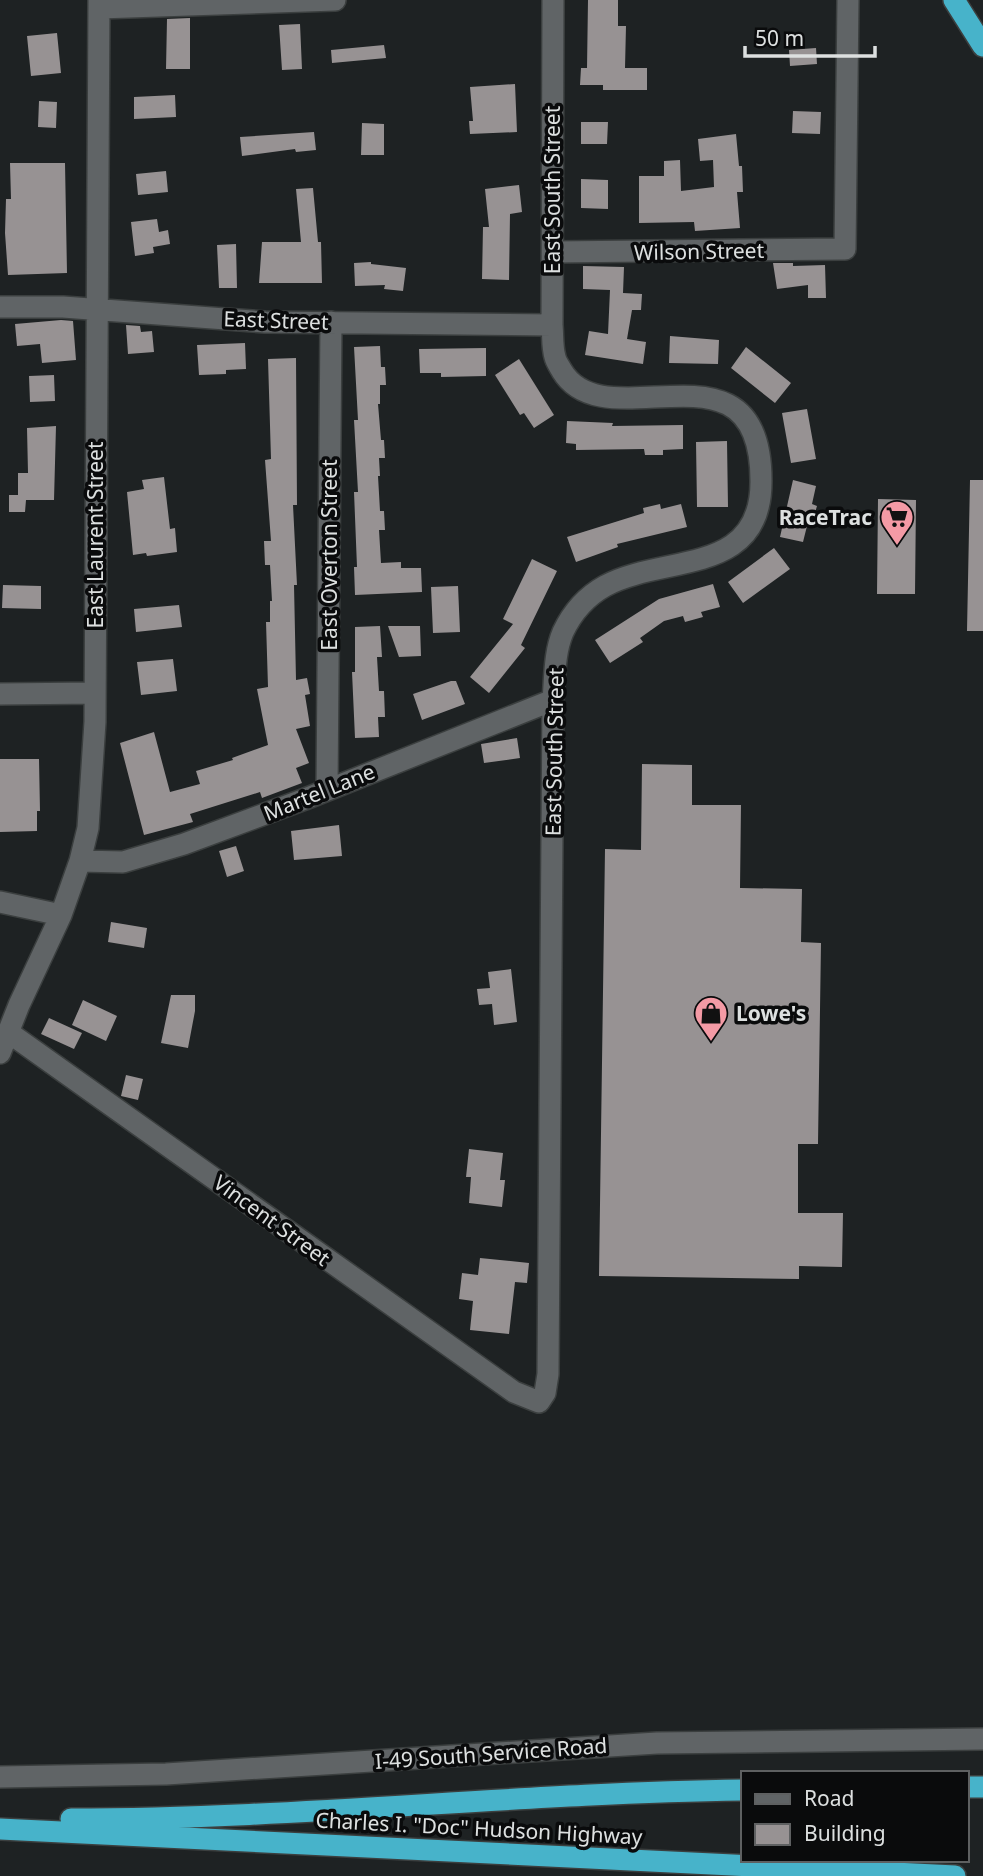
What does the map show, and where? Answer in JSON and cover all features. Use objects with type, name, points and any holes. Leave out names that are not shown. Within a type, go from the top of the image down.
[{"type":"highway","points":[[954,0],[983,46]]},
{"type":"highway","points":[[0,1826],[22,1819],[169,1819],[646,1791],[741,1790]]},
{"type":"highway","name":"Charles I. \"Doc\" Hudson Highway","points":[[0,1826],[955,1876]]},
{"type":"street","points":[[99,4],[335,0]]},
{"type":"street","name":"East South Street","points":[[540,1402],[545,1393],[548,1374],[556,655],[562,634],[573,615],[588,598],[606,586],[626,578],[710,558],[730,548],[747,531],[759,512],[762,469],[760,447],[751,426],[735,410],[716,399],[694,396],[608,397],[587,392],[568,380],[555,358],[552,325],[553,0]]},
{"type":"street","name":"Wilson Street","points":[[552,252],[845,249],[848,0]]},
{"type":"street","name":"East Laurent Street","points":[[0,1053],[61,915],[80,861],[88,828],[95,693],[99,4]]},
{"type":"street","name":"East Street","points":[[0,307],[96,310],[265,322],[552,325]]},
{"type":"street","name":"East Overton Street","points":[[327,789],[331,322]]},
{"type":"street","points":[[0,694],[95,693]]},
{"type":"street","name":"Martel Lane","points":[[80,861],[122,862],[215,833],[554,700]]},
{"type":"street","points":[[0,902],[61,915]]},
{"type":"street","name":"Vincent Street","points":[[8,1032],[514,1392],[540,1402]]},
{"type":"street","name":"I-49 South Service Road","points":[[0,1777],[166,1774],[664,1743],[983,1739]]},
{"type":"building","points":[[588,0],[618,0],[618,26],[626,26],[625,68],[647,68],[647,90],[603,90],[603,85],[580,85],[581,68],[587,68]]},
{"type":"building","points":[[190,18],[190,69],[166,69],[167,19]]},
{"type":"building","points":[[300,24],[302,69],[282,70],[279,25]]},
{"type":"building","points":[[57,33],[61,73],[31,76],[27,36]]},
{"type":"building","points":[[384,45],[386,58],[332,63],[331,50]]},
{"type":"building","points":[[816,48],[817,64],[790,66],[789,50]]},
{"type":"building","points":[[515,84],[517,132],[470,134],[469,121],[473,121],[470,87]]},
{"type":"building","points":[[175,95],[176,117],[134,119],[134,97]]},
{"type":"building","points":[[39,101],[57,102],[56,128],[38,127]]},
{"type":"building","points":[[793,111],[821,112],[820,134],[792,133]]},
{"type":"building","points":[[581,122],[608,122],[607,144],[581,144]]},
{"type":"building","points":[[362,123],[384,124],[384,155],[361,155]]},
{"type":"building","points":[[314,132],[316,150],[296,152],[295,149],[242,156],[240,137]]},
{"type":"building","points":[[736,134],[739,166],[742,166],[743,192],[737,192],[740,228],[695,231],[694,222],[639,223],[639,176],[664,176],[664,161],[680,160],[681,191],[714,187],[713,160],[700,161],[698,139]]},
{"type":"building","points":[[10,163],[65,163],[67,273],[8,275],[5,233],[6,199],[11,199]]},
{"type":"building","points":[[166,171],[168,192],[138,195],[136,174]]},
{"type":"building","points":[[581,179],[608,180],[608,209],[581,208]]},
{"type":"building","points":[[519,185],[522,212],[510,214],[509,280],[482,279],[483,227],[489,227],[485,189]]},
{"type":"building","points":[[313,188],[318,242],[321,242],[322,283],[259,283],[262,242],[301,242],[296,189]]},
{"type":"building","points":[[157,219],[159,232],[168,230],[170,244],[153,247],[154,253],[135,256],[131,222]]},
{"type":"building","points":[[236,244],[237,288],[219,288],[217,245]]},
{"type":"building","points":[[371,262],[406,268],[403,291],[384,289],[385,285],[355,286],[354,263]]},
{"type":"building","points":[[773,263],[793,263],[793,266],[825,265],[826,298],[808,298],[808,285],[777,289]]},
{"type":"building","points":[[583,266],[624,267],[623,293],[642,294],[641,310],[632,310],[627,339],[646,342],[643,364],[585,355],[589,331],[608,334],[610,290],[583,289]]},
{"type":"building","points":[[73,321],[76,360],[42,363],[40,344],[17,346],[15,324]]},
{"type":"building","points":[[126,325],[140,326],[141,332],[152,331],[154,352],[128,354]]},
{"type":"building","points":[[670,336],[719,340],[718,364],[669,363]]},
{"type":"building","points":[[245,343],[246,369],[226,370],[226,374],[199,375],[197,345]]},
{"type":"building","points":[[380,346],[381,367],[385,367],[386,385],[380,385],[378,404],[385,458],[379,458],[378,476],[380,511],[384,511],[385,530],[379,530],[381,563],[401,562],[401,568],[421,568],[422,592],[355,595],[354,567],[357,567],[354,492],[358,492],[354,420],[358,420],[354,347]]},
{"type":"building","points":[[746,347],[791,383],[775,403],[731,368]]},
{"type":"building","points":[[486,348],[486,376],[441,377],[441,373],[420,373],[419,349]]},
{"type":"building","points":[[296,358],[297,505],[293,505],[297,585],[294,585],[296,680],[307,678],[310,694],[305,695],[310,726],[296,729],[309,763],[296,768],[302,783],[262,798],[260,792],[190,814],[193,822],[144,835],[120,743],[154,732],[170,792],[200,784],[196,771],[233,760],[232,758],[268,745],[257,689],[268,687],[266,622],[270,622],[272,601],[270,565],[265,565],[264,541],[271,541],[265,460],[271,459],[268,359]]},
{"type":"building","points":[[519,359],[554,415],[534,428],[524,413],[520,415],[495,375]]},
{"type":"building","points":[[54,375],[55,401],[30,402],[29,376]]},
{"type":"building","points":[[807,409],[816,459],[791,463],[782,413]]},
{"type":"building","points":[[567,421],[613,423],[612,426],[683,425],[683,449],[663,450],[663,455],[645,455],[644,449],[576,450],[576,444],[566,443]]},
{"type":"building","points":[[56,426],[54,500],[26,500],[25,512],[9,512],[9,495],[18,495],[18,473],[28,473],[27,428]]},
{"type":"building","points":[[727,441],[728,507],[697,507],[696,442]]},
{"type":"building","points":[[164,477],[170,529],[175,528],[177,552],[133,555],[127,492],[144,489],[142,480]]},
{"type":"building","points":[[793,480],[816,486],[812,504],[817,506],[812,523],[808,522],[803,542],[780,537]]},
{"type":"building","points":[[970,480],[983,480],[983,631],[967,631]]},
{"type":"building","name":"RaceTrac","points":[[878,499],[916,500],[915,594],[877,594]]},
{"type":"building","points":[[660,504],[661,509],[681,504],[687,527],[617,544],[618,547],[576,562],[567,537],[644,513],[643,508]]},
{"type":"building","points":[[774,548],[790,569],[743,603],[728,582]]},
{"type":"building","points":[[532,559],[557,571],[521,645],[525,648],[489,693],[470,677],[513,624],[503,619]]},
{"type":"building","points":[[713,584],[720,607],[701,612],[703,617],[685,622],[683,616],[664,621],[640,638],[643,642],[610,663],[595,640],[659,599]]},
{"type":"building","points":[[3,585],[41,586],[41,609],[2,608]]},
{"type":"building","points":[[458,586],[460,632],[433,633],[431,587]]},
{"type":"building","points":[[179,605],[182,627],[136,632],[134,609]]},
{"type":"building","points":[[380,626],[382,657],[377,657],[379,691],[384,691],[385,717],[378,717],[379,737],[355,738],[352,672],[355,672],[355,627]]},
{"type":"building","points":[[388,626],[420,626],[421,656],[399,657]]},
{"type":"building","points":[[173,659],[177,691],[141,695],[137,662]]},
{"type":"building","points":[[456,681],[465,704],[422,720],[413,694]]},
{"type":"building","points":[[517,738],[520,758],[484,763],[481,744]]},
{"type":"building","points":[[0,759],[39,759],[40,811],[37,811],[37,831],[0,832]]},
{"type":"building","name":"Lowe's","points":[[642,764],[692,765],[692,805],[741,805],[740,888],[802,889],[801,942],[821,943],[818,1144],[798,1144],[798,1213],[843,1213],[842,1267],[799,1266],[799,1279],[599,1276],[605,849],[641,850]]},
{"type":"building","points":[[339,825],[342,856],[294,860],[291,831]]},
{"type":"building","points":[[236,846],[244,871],[227,877],[219,851]]},
{"type":"building","points":[[111,922],[147,928],[144,948],[108,942]]},
{"type":"building","points":[[511,969],[517,1022],[494,1025],[492,1004],[479,1005],[477,989],[490,988],[488,972]]},
{"type":"building","points":[[171,995],[195,995],[188,1048],[161,1043]]},
{"type":"building","points":[[83,1000],[117,1016],[106,1041],[72,1025]]},
{"type":"building","points":[[49,1018],[82,1033],[74,1049],[41,1034]]},
{"type":"building","points":[[126,1075],[143,1079],[138,1100],[121,1096]]},
{"type":"building","points":[[469,1149],[503,1153],[500,1180],[505,1180],[502,1207],[469,1203],[471,1177],[466,1177]]},
{"type":"building","points":[[480,1258],[529,1263],[527,1283],[515,1282],[509,1334],[470,1330],[473,1301],[459,1299],[462,1273],[478,1275]]},
{"type":"place","name":"RaceTrac","points":[[897,547]]},
{"type":"place","name":"Lowe's","points":[[711,1043]]}]
